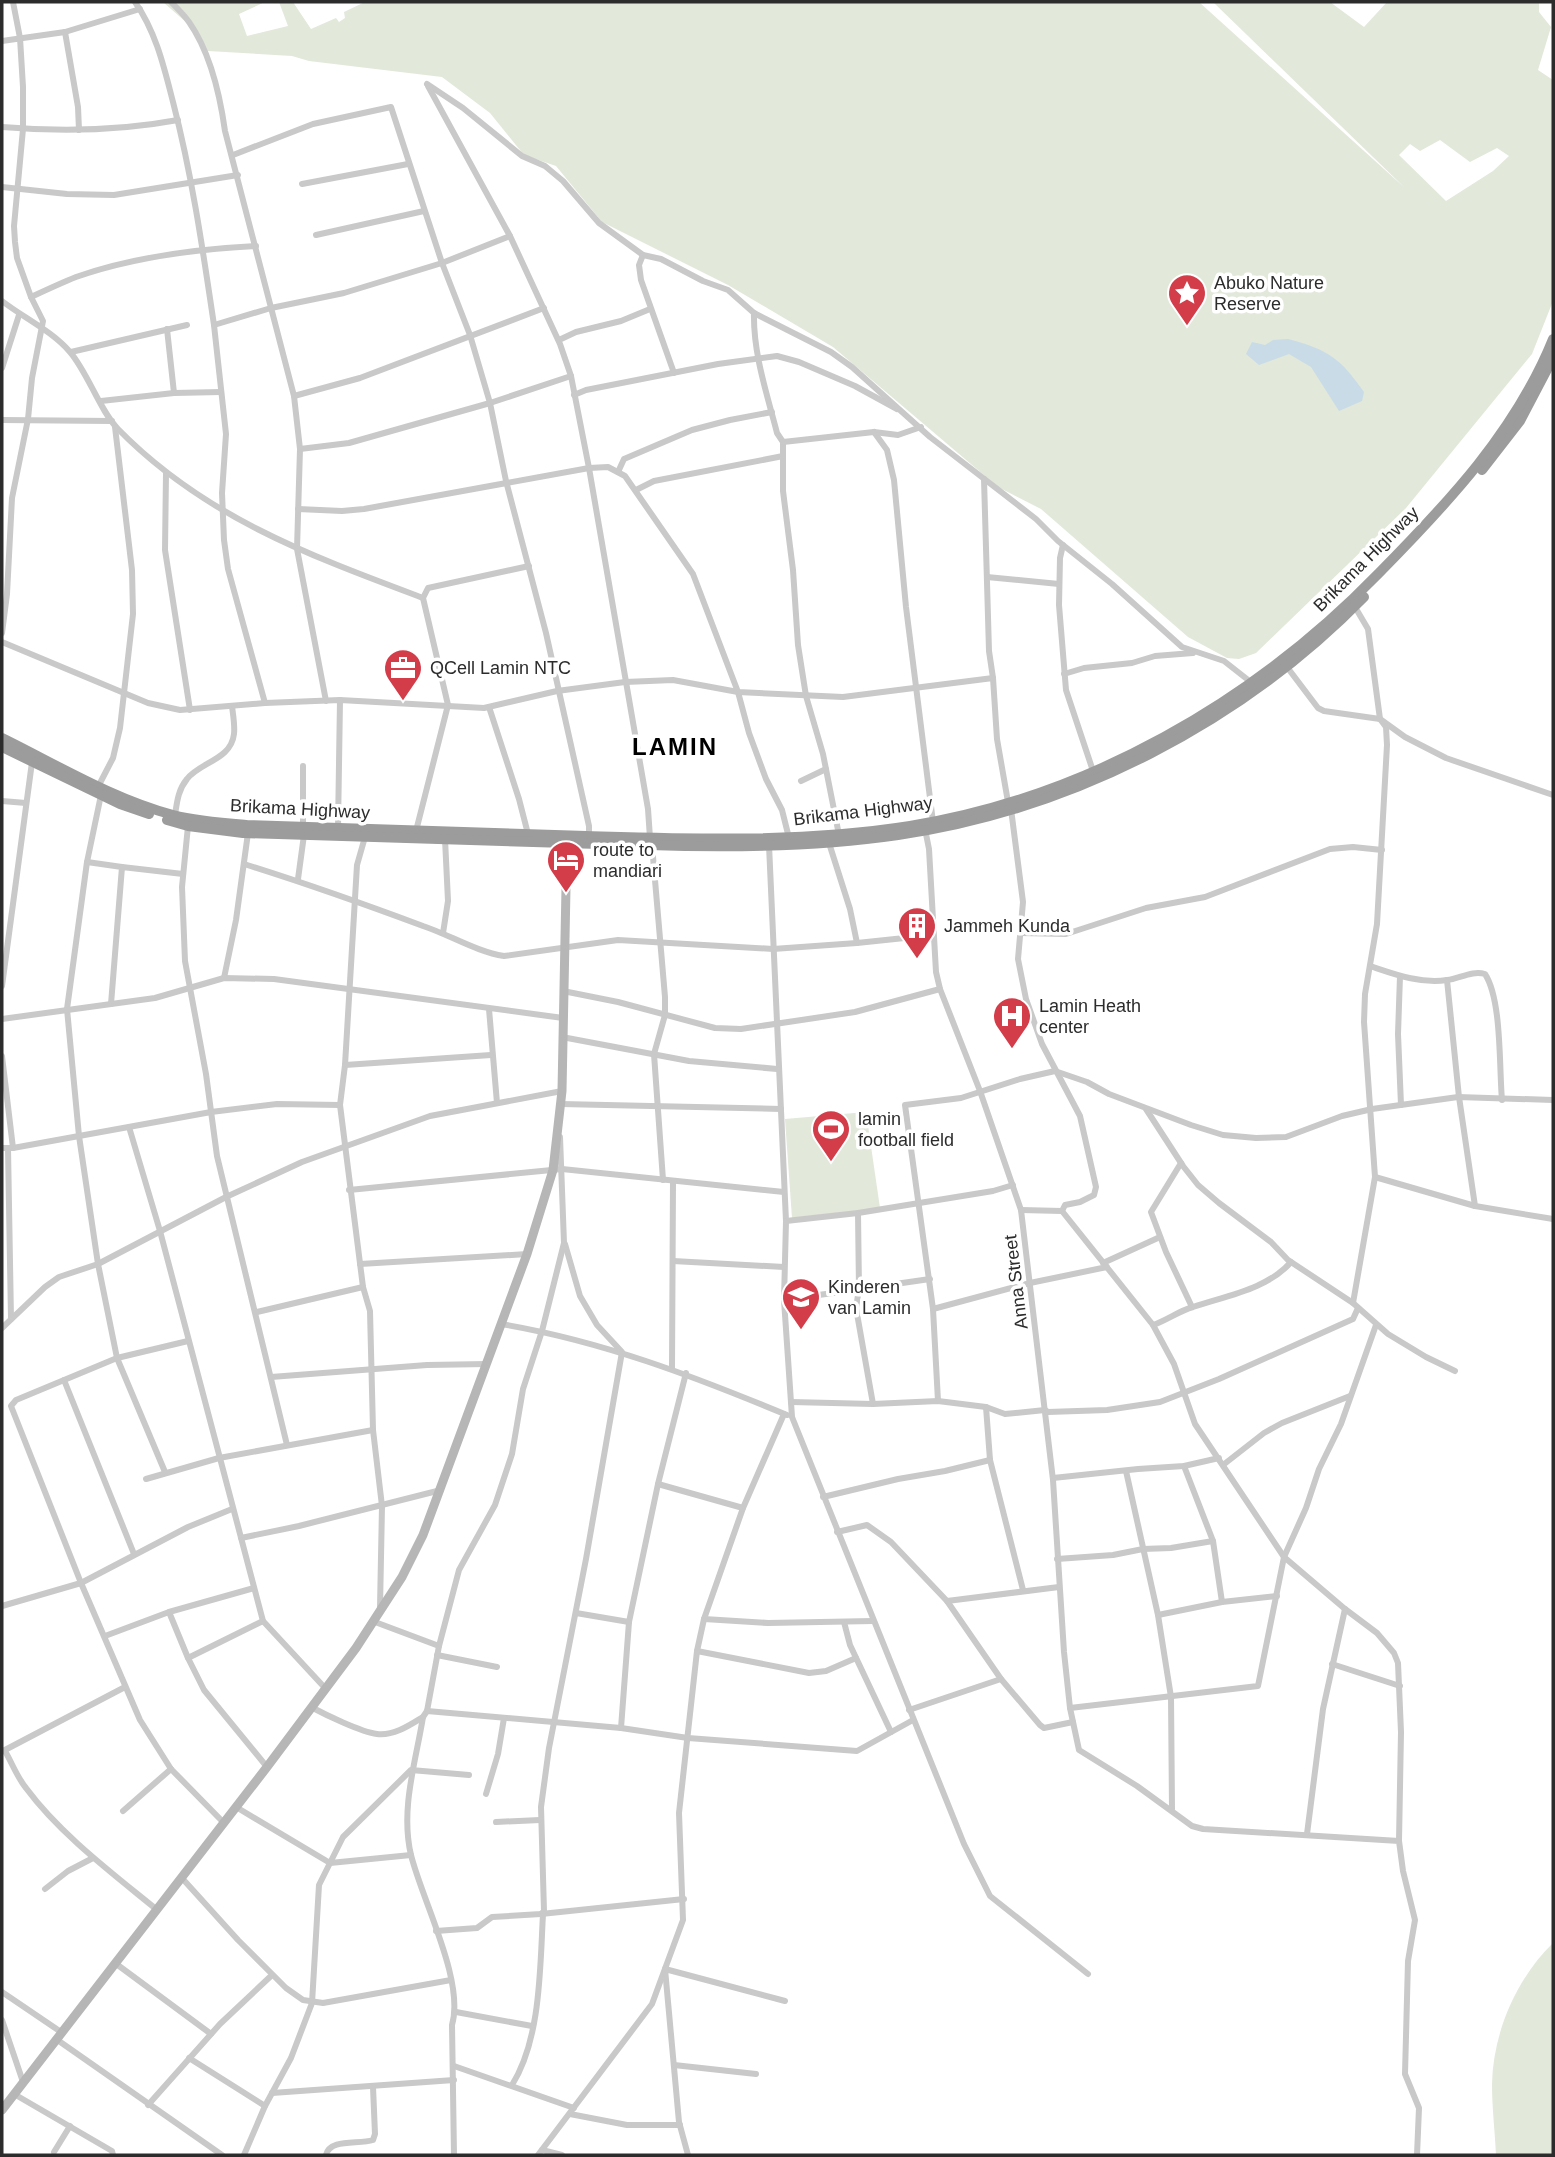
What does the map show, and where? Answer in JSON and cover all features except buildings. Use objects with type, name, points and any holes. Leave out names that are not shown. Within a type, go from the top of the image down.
[{"type":"highway","name":"Brikama Highway","points":[[2,738],[135,810],[188,826],[248,833],[338,828],[528,834],[567,839],[589,836],[710,848],[769,843],[829,843],[927,825],[1043,799],[1131,762],[1192,729],[1254,686],[1327,624],[1432,519],[1504,432],[1530,388],[1553,339]]},
{"type":"highway","name":"Brikama Highway","points":[[1010,806],[1158,740],[1287,667],[1355,607],[1436,525],[1501,449],[1529,407],[1553,358]]},
{"type":"highway","name":"Brikama Highway","points":[[2,747],[100,790],[175,815],[221,823],[365,837],[651,842]]},
{"type":"highway","name":"Brikama Highway","points":[[769,843],[789,838],[927,825]]},
{"type":"main road","points":[[2,2110],[267,1767],[378,1618],[416,1549],[441,1490],[558,1169],[567,839]]},
{"type":"street","points":[[2,633],[7,594],[12,498],[28,419],[32,378],[43,321],[17,258],[15,242],[14,226],[23,129],[23,87],[20,38],[13,2]]},
{"type":"street","points":[[135,2],[158,44],[191,183],[214,325],[226,434],[222,494],[228,569],[265,703]]},
{"type":"street","points":[[171,2],[189,22],[205,54],[294,396],[300,449],[297,549],[326,701]]},
{"type":"street","points":[[2,41],[65,32],[140,9]]},
{"type":"street","points":[[65,32],[78,107],[79,130]]},
{"type":"street","points":[[663,1180],[654,1054],[665,1015],[662,944],[648,810],[589,468],[570,376],[559,340],[510,236],[427,84],[463,108],[522,156],[545,166],[563,181],[599,223],[643,255],[661,259],[703,281],[728,290],[754,313],[831,352],[852,367],[1112,584],[1182,648],[1224,661],[1254,686]]},
{"type":"street","points":[[233,155],[313,124],[391,107],[442,263],[470,335],[489,403],[506,481],[546,633],[589,836]]},
{"type":"street","points":[[2,127],[50,132],[126,129],[178,121]]},
{"type":"street","points":[[302,184],[408,164]]},
{"type":"street","points":[[2,187],[67,194],[114,195],[238,175]]},
{"type":"street","points":[[316,235],[424,211]]},
{"type":"street","points":[[214,325],[271,308],[344,293],[442,263],[510,236]]},
{"type":"street","points":[[31,297],[99,270],[202,249],[256,246]]},
{"type":"street","points":[[643,255],[639,265],[650,309],[658,323],[674,373]]},
{"type":"street","points":[[2,301],[71,352],[114,424],[166,473],[224,514],[297,549],[423,598]]},
{"type":"street","points":[[294,396],[360,378],[544,308]]},
{"type":"street","points":[[559,340],[650,309]]},
{"type":"street","points":[[754,313],[759,358],[777,433],[783,442],[785,518],[806,696],[826,769],[839,835]]},
{"type":"street","points":[[2,368],[19,315]]},
{"type":"street","points":[[71,352],[187,325]]},
{"type":"street","points":[[167,329],[174,393]]},
{"type":"street","points":[[574,395],[586,390],[674,373],[777,356],[799,362],[855,386],[908,415]]},
{"type":"street","points":[[300,449],[349,443],[489,403],[570,376]]},
{"type":"street","points":[[101,401],[174,393],[221,392]]},
{"type":"street","points":[[618,472],[624,459],[674,437],[710,425],[772,412]]},
{"type":"street","points":[[2,420],[114,424]]},
{"type":"street","points":[[114,424],[132,570],[133,614],[125,694],[113,758],[100,790],[67,1009],[79,1136],[98,1264],[117,1358],[164,1472]]},
{"type":"street","points":[[783,442],[874,432],[898,435],[921,427]]},
{"type":"street","name":"Anna Street","points":[[874,432],[887,450],[894,480],[916,687],[933,935],[940,989],[980,1091],[1021,1210],[1053,1478],[1059,1587],[1073,1723],[1079,1750],[1172,1809]]},
{"type":"street","points":[[636,490],[654,481],[783,456]]},
{"type":"street","points":[[298,509],[364,509],[589,468],[608,467],[625,476],[693,574],[738,692],[766,779],[782,810],[789,838]]},
{"type":"street","points":[[166,473],[164,550],[190,710]]},
{"type":"street","points":[[984,479],[989,651],[997,739],[1010,806],[1023,902],[1018,959],[1033,1024],[1080,1116],[1096,1187],[1094,1195],[1065,1205],[1062,1211]]},
{"type":"street","points":[[1063,545],[1060,558],[1059,604],[1066,690],[1093,771]]},
{"type":"street","points":[[416,831],[448,705],[423,598],[429,588],[529,566]]},
{"type":"street","points":[[987,578],[1059,584]]},
{"type":"street","points":[[791,1402],[873,1404],[938,1401],[985,1407],[1005,1414],[1133,1407],[1184,1394],[1353,1319],[1375,1177],[1364,1022],[1377,924],[1387,746],[1385,727],[1380,719],[1368,629],[1355,607]]},
{"type":"street","points":[[2,642],[148,703],[190,710],[340,700],[489,707],[557,691],[625,682],[673,680],[738,692],[843,697],[993,678]]},
{"type":"street","points":[[1064,674],[1095,666],[1132,663],[1155,656],[1198,653]]},
{"type":"street","points":[[1287,667],[1318,708],[1324,711],[1380,719],[1405,737],[1446,758],[1553,795]]},
{"type":"street","points":[[338,828],[340,700]]},
{"type":"street","points":[[175,815],[179,792],[189,776],[221,756],[229,747],[234,736],[232,706]]},
{"type":"street","points":[[489,707],[528,834]]},
{"type":"street","points":[[2,986],[32,762]]},
{"type":"street","points":[[298,879],[304,831],[303,766]]},
{"type":"street","points":[[801,781],[826,769]]},
{"type":"street","points":[[2,801],[26,803]]},
{"type":"street","points":[[188,826],[183,874],[185,961],[226,1197],[257,1312],[287,1445]]},
{"type":"street","points":[[224,978],[248,833]]},
{"type":"street","points":[[365,837],[357,865],[345,1065],[340,1105],[363,1287],[370,1311],[373,1430],[382,1506],[378,1618],[439,1646]]},
{"type":"street","points":[[443,933],[448,901],[445,839]]},
{"type":"street","points":[[769,843],[786,1221],[784,1300],[792,1417],[964,1844],[990,1896],[1088,1974]]},
{"type":"street","points":[[829,843],[850,909],[857,943]]},
{"type":"street","points":[[1021,933],[1066,934],[1146,908],[1205,897],[1330,849],[1353,847],[1382,850]]},
{"type":"street","points":[[87,863],[183,874]]},
{"type":"street","points":[[244,864],[298,879],[504,956],[618,940],[774,949],[933,935]]},
{"type":"street","points":[[111,1004],[121,867]]},
{"type":"street","points":[[1370,966],[1421,980],[1447,981],[1476,972],[1487,977],[1498,1036],[1502,1100]]},
{"type":"street","points":[[1400,976],[1398,1034],[1401,1105]]},
{"type":"street","points":[[2,1019],[155,998],[224,978],[274,979],[562,1018]]},
{"type":"street","points":[[1447,981],[1475,1206]]},
{"type":"street","points":[[563,990],[715,1028],[741,1029],[855,1012],[940,989]]},
{"type":"street","points":[[489,1009],[497,1103]]},
{"type":"street","points":[[562,1037],[689,1060],[778,1069]]},
{"type":"street","points":[[345,1065],[491,1055]]},
{"type":"street","points":[[2,1056],[8,1148],[11,1319]]},
{"type":"street","points":[[938,1401],[930,1279],[905,1105],[961,1098],[1055,1071],[1146,1108],[1223,1135],[1256,1138],[1286,1137],[1342,1116],[1372,1109],[1460,1097],[1553,1100]]},
{"type":"street","points":[[2,1328],[59,1277],[98,1264],[159,1230],[302,1162],[430,1116],[562,1091]]},
{"type":"street","points":[[8,1148],[211,1112],[277,1104],[340,1105]]},
{"type":"street","points":[[561,1104],[780,1109]]},
{"type":"street","points":[[1146,1108],[1198,1185],[1271,1242],[1291,1262],[1356,1306],[1377,1325],[1426,1357],[1455,1371]]},
{"type":"street","points":[[130,1128],[263,1621],[325,1688]]},
{"type":"street","points":[[1181,1163],[1151,1212],[1192,1307]]},
{"type":"street","points":[[349,1190],[558,1169],[784,1192]]},
{"type":"street","points":[[558,1169],[564,1243],[580,1296],[597,1325],[622,1352]]},
{"type":"street","points":[[1375,1177],[1475,1206],[1553,1219]]},
{"type":"street","points":[[672,1368],[673,1181]]},
{"type":"street","points":[[786,1221],[858,1213],[993,1191],[1013,1185]]},
{"type":"street","points":[[1021,1210],[1062,1211]]},
{"type":"street","points":[[1062,1211],[1153,1325],[1174,1364],[1195,1424],[1284,1557],[1377,1633],[1386,1642],[1398,1663],[1399,1841],[1415,1920],[1407,1976],[1405,2074],[1419,2108],[1417,2155]]},
{"type":"street","points":[[858,1213],[859,1289],[856,1308],[873,1404]]},
{"type":"street","points":[[933,1309],[1105,1265],[1160,1237]]},
{"type":"street","points":[[454,2155],[452,2025],[456,2012],[451,1980],[411,1855],[408,1829],[411,1770],[459,1570],[495,1505],[512,1454],[523,1390],[542,1331],[564,1243]]},
{"type":"street","points":[[360,1264],[527,1254]]},
{"type":"street","points":[[673,1261],[784,1267]]},
{"type":"street","points":[[1153,1325],[1192,1307],[1251,1287],[1278,1274],[1291,1262]]},
{"type":"street","points":[[784,1300],[930,1279]]},
{"type":"street","points":[[257,1312],[363,1287]]},
{"type":"street","points":[[501,1324],[542,1331],[622,1352],[686,1373],[792,1417]]},
{"type":"street","points":[[1070,1708],[1258,1686],[1284,1557],[1377,1325]]},
{"type":"street","points":[[188,1341],[117,1358],[16,1400],[11,1406],[81,1583],[140,1720],[171,1769],[224,1823]]},
{"type":"street","points":[[512,2085],[524,2064],[540,1974],[544,1911],[540,1820],[554,1723],[622,1352]]},
{"type":"street","points":[[271,1377],[486,1364]]},
{"type":"street","points":[[621,1728],[629,1622],[658,1484],[686,1373]]},
{"type":"street","points":[[64,1380],[134,1554]]},
{"type":"street","points":[[1053,1478],[1221,1461],[1282,1423],[1350,1396]]},
{"type":"street","points":[[985,1407],[990,1460],[1023,1590]]},
{"type":"street","points":[[540,2153],[652,2004],[683,1920],[679,1813],[697,1651],[704,1619],[743,1508],[784,1414]]},
{"type":"street","points":[[146,1479],[219,1458],[373,1430]]},
{"type":"street","points":[[823,1497],[990,1460]]},
{"type":"street","points":[[1184,1466],[1213,1541],[1222,1602]]},
{"type":"street","points":[[1125,1471],[1158,1615],[1171,1697],[1172,1809],[1192,1826],[1211,1831],[1307,1834],[1399,1841]]},
{"type":"street","points":[[658,1484],[743,1508]]},
{"type":"street","points":[[241,1538],[441,1490]]},
{"type":"street","points":[[2,1606],[81,1583],[188,1527],[232,1509]]},
{"type":"street","points":[[837,1532],[867,1525],[891,1542],[947,1601],[1001,1679],[1044,1728],[1073,1723]]},
{"type":"street","points":[[1057,1559],[1113,1555],[1213,1541]]},
{"type":"street","points":[[947,1601],[1059,1587]]},
{"type":"street","points":[[105,1636],[169,1612],[254,1588]]},
{"type":"street","points":[[1158,1615],[1222,1602],[1277,1596]]},
{"type":"street","points":[[1307,1834],[1323,1709],[1345,1609]]},
{"type":"street","points":[[169,1612],[204,1690],[267,1767]]},
{"type":"street","points":[[576,1613],[629,1622]]},
{"type":"street","points":[[704,1619],[768,1623],[873,1621]]},
{"type":"street","points":[[188,1658],[263,1621]]},
{"type":"street","points":[[844,1622],[850,1645],[891,1732]]},
{"type":"street","points":[[697,1651],[809,1673],[826,1671],[856,1658]]},
{"type":"street","points":[[437,1655],[497,1667]]},
{"type":"street","points":[[1332,1664],[1400,1686]]},
{"type":"street","points":[[909,1710],[1001,1679]]},
{"type":"street","points":[[125,1687],[3,1751],[25,1788],[93,1858],[156,1909]]},
{"type":"street","points":[[311,1707],[378,1735],[402,1730],[425,1714],[621,1728],[688,1738],[857,1751],[913,1720]]},
{"type":"street","points":[[486,1794],[498,1754],[504,1718]]},
{"type":"street","points":[[123,1811],[171,1769]]},
{"type":"street","points":[[244,2155],[265,2106],[291,2058],[312,2003],[319,1885],[343,1837],[411,1770],[469,1775]]},
{"type":"street","points":[[236,1807],[330,1863],[411,1855]]},
{"type":"street","points":[[496,1822],[540,1820]]},
{"type":"street","points":[[45,1889],[68,1871],[93,1858]]},
{"type":"street","points":[[181,1877],[272,1975],[296,1996],[312,2003],[451,1980]]},
{"type":"street","points":[[436,1931],[477,1928],[492,1917],[684,1899]]},
{"type":"street","points":[[114,1963],[211,2034]]},
{"type":"street","points":[[665,1969],[785,2001]]},
{"type":"street","points":[[665,1969],[680,2126],[688,2155]]},
{"type":"street","points":[[148,2105],[211,2034],[272,1975]]},
{"type":"street","points":[[2,1992],[148,2105],[222,2155]]},
{"type":"street","points":[[456,2012],[532,2026]]},
{"type":"street","points":[[2,2020],[23,2082]]},
{"type":"street","points":[[189,2058],[265,2106]]},
{"type":"street","points":[[674,2065],[756,2074]]},
{"type":"street","points":[[454,2066],[512,2085],[572,2111],[627,2125],[680,2126]]},
{"type":"street","points":[[272,2093],[454,2080]]},
{"type":"street","points":[[326,2155],[332,2146],[373,2140],[373,2087]]},
{"type":"street","points":[[14,2094],[112,2151],[113,2155]]},
{"type":"street","points":[[54,2152],[70,2126]]},
{"type":"street","points":[[540,2153],[562,2155]]},
{"type":"shaded area","name":"Abuko Nature Reserve","points":[[163,2],[265,2],[239,14],[247,36],[288,26],[279,2],[293,2],[311,29],[336,18],[339,22],[345,18],[344,12],[365,2],[1199,2],[1405,188],[1213,2],[1330,2],[1364,27],[1387,2],[1539,2],[1539,12],[1551,27],[1538,70],[1553,80],[1553,301],[1532,354],[1406,508],[1256,653],[1239,659],[1227,658],[1188,637],[1041,509],[998,487],[833,347],[728,285],[602,222],[556,166],[524,155],[490,113],[442,77],[309,61],[292,56],[208,51],[203,48],[187,23]],"holes":[[[1440,140],[1470,162],[1497,148],[1509,156],[1493,171],[1446,201],[1399,155],[1410,144],[1420,151]]]},
{"type":"shaded area","name":"lamin football field","points":[[866,1112],[880,1208],[792,1218],[785,1119]]},
{"type":"shaded area","points":[[1553,1943],[1553,2155],[1496,2155],[1492,2084],[1493,2065],[1502,2026],[1528,1973]]},
{"type":"water","points":[[1288,339],[1314,347],[1340,363],[1364,392],[1362,401],[1339,411],[1311,367],[1289,354],[1259,365],[1246,354],[1252,342],[1265,345],[1273,340]]},
{"type":"place","name":"Abuko Nature Reserve","points":[[1187,327]]},
{"type":"place","name":"QCell Lamin NTC","points":[[403,702]]},
{"type":"place","name":"route to mandiari","points":[[566,894]]},
{"type":"place","name":"Jammeh Kunda","points":[[917,960]]},
{"type":"place","name":"Lamin Heath center","points":[[1012,1050]]},
{"type":"place","name":"lamin football field","points":[[831,1163]]},
{"type":"place","name":"Kinderen van Lamin","points":[[801,1331]]},
{"type":"district","name":"LAMIN","points":[[675,746]]}]
